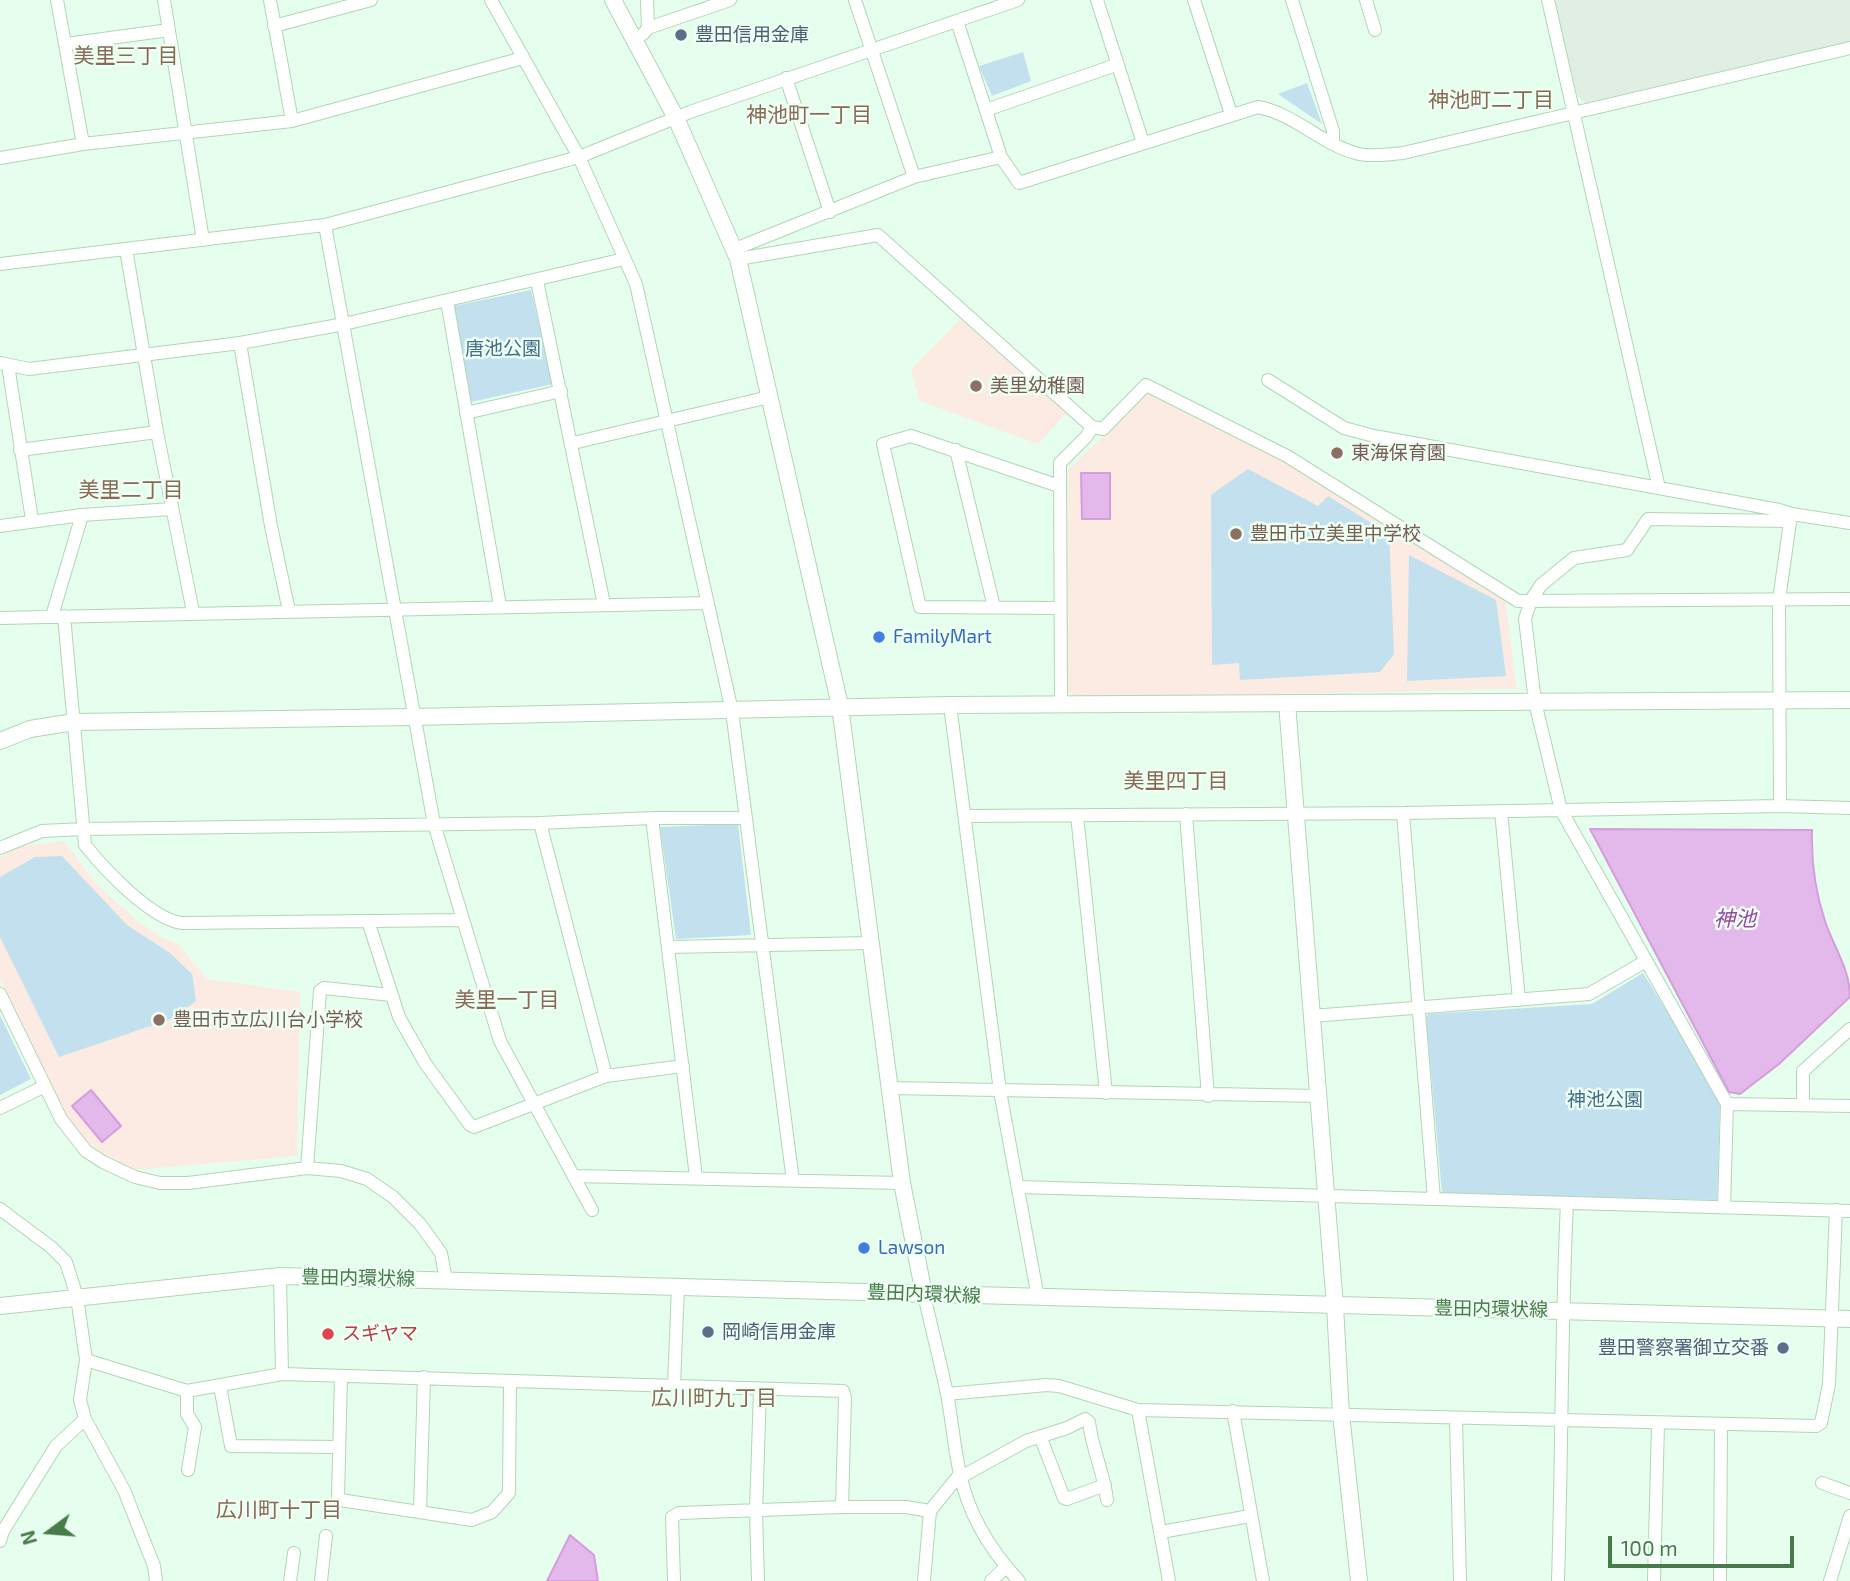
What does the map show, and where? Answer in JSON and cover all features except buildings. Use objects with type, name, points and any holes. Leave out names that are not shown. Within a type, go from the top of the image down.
[{"type":"street","points":[[57,0],[83,144]]},
{"type":"street","points":[[164,0],[203,240]]},
{"type":"street","points":[[270,0],[292,121]]},
{"type":"street","points":[[274,26],[368,0]]},
{"type":"street","points":[[491,0],[579,157],[636,284],[732,710],[793,1181]]},
{"type":"street","points":[[613,0],[676,118],[737,254],[840,706],[902,1183],[923,1294],[947,1394],[960,1475],[979,1528],[1019,1581]]},
{"type":"street","points":[[637,44],[648,28],[647,0]]},
{"type":"street","points":[[648,28],[730,0]]},
{"type":"street","points":[[855,0],[914,177]]},
{"type":"street","points":[[0,264],[325,225],[579,157],[786,78],[957,21],[1001,3],[1018,0]]},
{"type":"street","points":[[1097,0],[1143,143]]},
{"type":"street","points":[[1194,0],[1230,114]]},
{"type":"street","points":[[1292,0],[1333,131],[1334,143]]},
{"type":"street","points":[[1366,0],[1375,30]]},
{"type":"street","points":[[1548,0],[1659,488]]},
{"type":"street","points":[[957,21],[1001,157],[1019,183],[1258,107],[1270,109],[1359,154],[1403,153],[1850,48]]},
{"type":"street","points":[[66,44],[169,30]]},
{"type":"street","points":[[0,158],[83,144],[292,121],[523,58]]},
{"type":"street","points":[[986,110],[1116,65]]},
{"type":"street","points":[[786,78],[830,212]]},
{"type":"street","points":[[737,254],[914,177],[1001,157]]},
{"type":"street","points":[[325,225],[434,824],[500,1041],[592,1210]]},
{"type":"street","points":[[737,254],[878,235],[1092,427],[1103,429],[1146,384],[1287,456],[1518,601],[1850,599]]},
{"type":"street","points":[[125,248],[157,432],[193,612]]},
{"type":"street","points":[[32,520],[4,364],[29,369],[240,343],[345,324],[624,260]]},
{"type":"street","points":[[537,281],[573,443],[604,604]]},
{"type":"street","points":[[447,301],[500,606]]},
{"type":"street","points":[[240,343],[271,526],[289,611]]},
{"type":"street","points":[[1268,380],[1344,428],[1779,510],[1790,517]]},
{"type":"street","points":[[466,413],[561,391]]},
{"type":"street","points":[[573,443],[769,397]]},
{"type":"street","points":[[1061,705],[1060,463],[1086,437],[1092,427]]},
{"type":"street","points":[[20,450],[157,432]]},
{"type":"street","points":[[1059,486],[911,436],[883,444],[920,607],[1060,608]]},
{"type":"street","points":[[956,450],[994,607]]},
{"type":"street","points":[[0,526],[82,515],[172,509]]},
{"type":"street","points":[[82,515],[58,616],[74,722],[85,845],[95,858],[141,901],[171,922],[462,920]]},
{"type":"street","points":[[1780,806],[1779,600],[1790,517]]},
{"type":"street","points":[[1724,1207],[1727,1104],[1561,810],[1535,702],[1525,619],[1531,600],[1541,585],[1574,558],[1627,550],[1648,519],[1790,517],[1850,523]]},
{"type":"street","points":[[0,618],[708,603]]},
{"type":"street","points":[[0,741],[30,729],[74,722],[840,706],[1850,700]]},
{"type":"street","points":[[1287,703],[1335,1306],[1341,1414],[1359,1581]]},
{"type":"street","points":[[950,705],[1000,1091],[1038,1298]]},
{"type":"street","points":[[966,816],[1403,813],[1780,806],[1850,808]]},
{"type":"street","points":[[1501,811],[1519,1000]]},
{"type":"street","points":[[1403,813],[1434,1199]]},
{"type":"street","points":[[1186,814],[1208,1096]]},
{"type":"street","points":[[1077,815],[1106,1093]]},
{"type":"street","points":[[652,818],[696,1177]]},
{"type":"street","points":[[0,848],[42,831],[84,829],[745,818]]},
{"type":"street","points":[[540,823],[606,1076]]},
{"type":"street","points":[[368,922],[399,1017],[425,1063],[470,1125],[479,1127],[606,1076],[683,1066]]},
{"type":"street","points":[[668,947],[871,943]]},
{"type":"street","points":[[1312,1016],[1589,994],[1646,961]]},
{"type":"street","points":[[307,1168],[320,991],[324,988],[391,995]]},
{"type":"street","points":[[0,994],[61,1119],[86,1151],[103,1162],[135,1177],[173,1184],[307,1168],[341,1171],[367,1180],[393,1197],[420,1224],[441,1253],[446,1280]]},
{"type":"street","points":[[1803,1105],[1803,1071],[1850,1029]]},
{"type":"street","points":[[0,1108],[46,1086]]},
{"type":"street","points":[[890,1088],[1319,1096]]},
{"type":"street","points":[[1727,1104],[1850,1106]]},
{"type":"street","points":[[575,1176],[902,1183]]},
{"type":"street","points":[[1019,1187],[1850,1211]]},
{"type":"street","points":[[1558,1581],[1563,1421],[1562,1310],[1567,1203]]},
{"type":"street","points":[[0,1209],[51,1247],[66,1262],[77,1297],[86,1360],[80,1400],[85,1419],[124,1490],[154,1566],[156,1581]]},
{"type":"street","points":[[947,1394],[1047,1385],[1059,1386],[1138,1410],[1812,1427],[1821,1423],[1829,1384],[1836,1210]]},
{"type":"street","points":[[279,1276],[282,1374]]},
{"type":"street","name":"豊田内環状線","points":[[0,1306],[279,1276],[1850,1319]]},
{"type":"street","points":[[674,1385],[678,1287]]},
{"type":"street","points":[[86,1360],[187,1391],[282,1374],[843,1391],[842,1507]]},
{"type":"street","points":[[341,1376],[340,1500],[472,1520],[492,1512],[509,1493],[510,1381]]},
{"type":"street","points":[[420,1512],[424,1377]]},
{"type":"street","points":[[220,1386],[231,1446],[339,1447]]},
{"type":"street","points":[[758,1581],[756,1511],[760,1390]]},
{"type":"street","points":[[187,1391],[187,1414],[194,1427],[188,1470]]},
{"type":"street","points":[[1138,1410],[1170,1581]]},
{"type":"street","points":[[1233,1411],[1263,1581]]},
{"type":"street","points":[[0,1541],[3,1531],[56,1446],[85,1419]]},
{"type":"street","points":[[924,1581],[930,1511],[960,1475],[1026,1441],[1085,1419],[1089,1422],[1107,1500]]},
{"type":"street","points":[[1456,1419],[1460,1581]]},
{"type":"street","points":[[1654,1581],[1658,1424]]},
{"type":"street","points":[[1720,1581],[1721,1426]]},
{"type":"street","points":[[1040,1436],[1064,1498],[1105,1485]]},
{"type":"street","points":[[1822,1483],[1850,1493]]},
{"type":"street","points":[[674,1581],[672,1517],[675,1515],[842,1507],[906,1507],[930,1511]]},
{"type":"street","points":[[1161,1532],[1250,1516]]},
{"type":"street","points":[[1830,1581],[1850,1516]]},
{"type":"street","points":[[321,1581],[326,1536]]},
{"type":"street","points":[[290,1581],[294,1553]]},
{"type":"street","points":[[991,1581],[1006,1567]]},
{"type":"shaded area","points":[[1554,0],[1850,0],[1850,41],[1585,103],[1577,95]]},
{"type":"shaded area","name":"美里幼稚園","points":[[961,318],[1067,413],[1038,444],[920,401],[911,370]]},
{"type":"shaded area","name":"豊田市立美里中学校","points":[[1149,391],[1284,458],[1505,598],[1517,689],[1078,698],[1067,691],[1068,470]]},
{"type":"shaded area","name":"豊田市立広川台小学校","points":[[64,841],[96,883],[137,921],[163,938],[178,944],[207,979],[300,992],[297,1156],[132,1170],[84,1139],[60,1107],[0,980],[0,857],[23,846]]},
{"type":"green space","points":[[1023,52],[1031,81],[992,96],[979,66]]},
{"type":"green space","points":[[1307,83],[1322,124],[1278,94]]},
{"type":"green space","name":"唐池公園","points":[[531,290],[553,384],[471,402],[454,306]]},
{"type":"green space","points":[[1248,469],[1318,506],[1328,496],[1389,534],[1394,654],[1380,672],[1240,680],[1239,663],[1212,665],[1211,495]]},
{"type":"green space","points":[[1409,555],[1496,600],[1506,676],[1407,681]]},
{"type":"green space","points":[[738,824],[751,935],[676,939],[660,827]]},
{"type":"green space","points":[[62,856],[127,925],[170,953],[192,974],[196,1001],[171,1019],[59,1057],[0,937],[0,877],[35,857]]},
{"type":"green space","name":"神池公園","points":[[1643,973],[1694,1055],[1720,1105],[1717,1200],[1442,1193],[1426,1017],[1429,1014],[1592,1004]]},
{"type":"green space","points":[[0,1015],[31,1079],[0,1095]]},
{"type":"water","points":[[1081,473],[1110,473],[1110,519],[1082,519]]},
{"type":"water","name":"神池","points":[[1590,829],[1812,830],[1813,865],[1819,898],[1844,968],[1850,997],[1779,1064],[1740,1094],[1729,1092]]},
{"type":"water","points":[[91,1090],[121,1126],[102,1142],[72,1106]]},
{"type":"water","points":[[570,1535],[594,1555],[598,1581],[547,1581]]},
{"type":"place","name":"豊田信用金庫","points":[[681,35]]},
{"type":"place","name":"美里幼稚園","points":[[976,386]]},
{"type":"place","name":"東海保育園","points":[[1337,453]]},
{"type":"place","name":"豊田市立美里中学校","points":[[1236,534]]},
{"type":"place","name":"FamilyMart","points":[[879,637]]},
{"type":"place","name":"豊田市立広川台小学校","points":[[159,1020]]},
{"type":"place","name":"Lawson","points":[[864,1248]]},
{"type":"place","name":"岡崎信用金庫","points":[[708,1332]]},
{"type":"place","name":"スギヤマ","points":[[328,1334]]},
{"type":"place","name":"豊田警察署御立交番","points":[[1783,1348]]},
{"type":"district","name":"美里三丁目","points":[[126,56]]},
{"type":"district","name":"神池町二丁目","points":[[1491,100]]},
{"type":"district","name":"神池町一丁目","points":[[809,115]]},
{"type":"district","name":"美里二丁目","points":[[131,490]]},
{"type":"district","name":"美里四丁目","points":[[1176,781]]},
{"type":"district","name":"美里一丁目","points":[[507,1000]]},
{"type":"district","name":"広川町九丁目","points":[[714,1398]]},
{"type":"district","name":"広川町十丁目","points":[[279,1510]]}]
